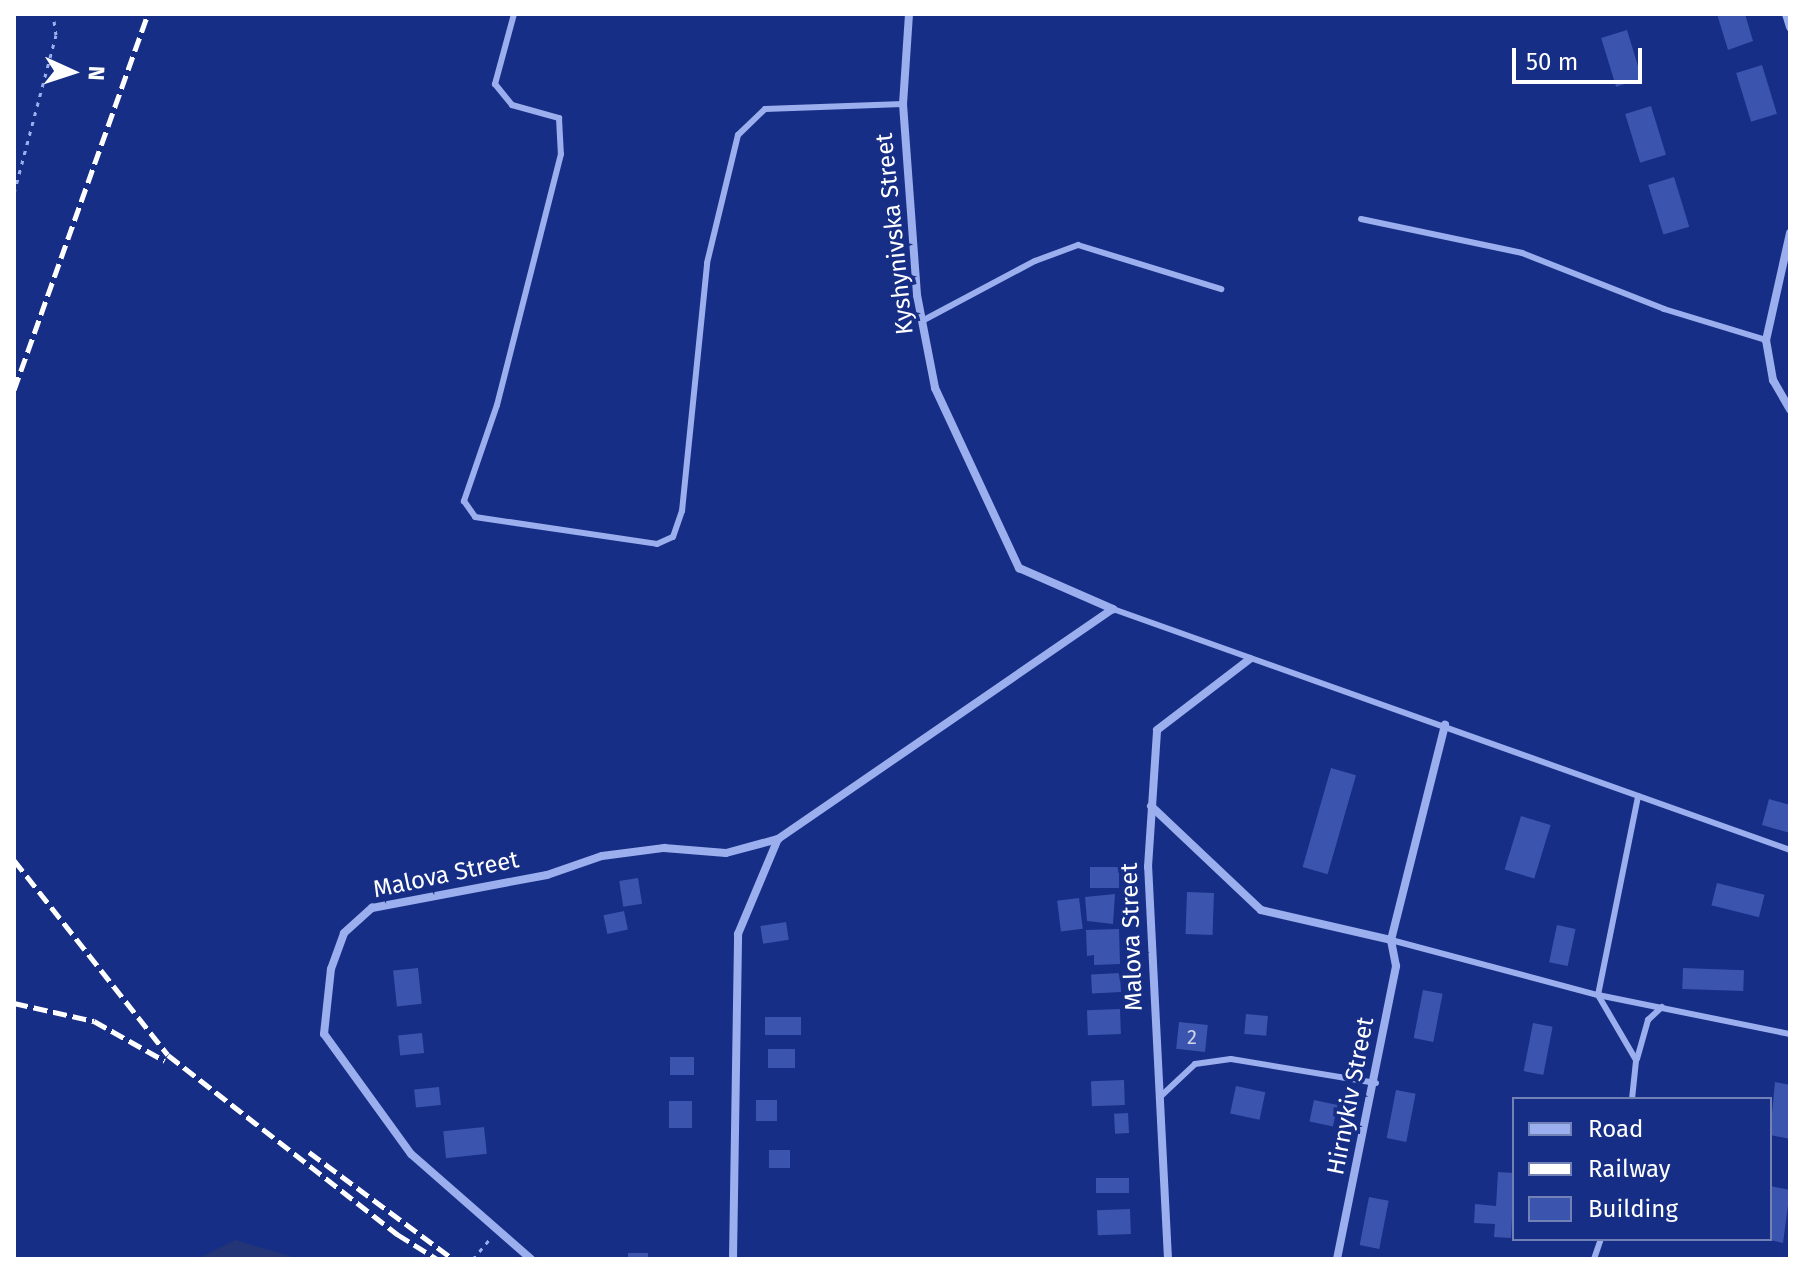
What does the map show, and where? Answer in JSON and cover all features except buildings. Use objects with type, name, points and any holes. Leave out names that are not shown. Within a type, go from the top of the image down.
[{"type":"street","name":"Kyshynivska Street","points":[[909,14],[903,104],[922,321],[935,388],[1019,568],[1113,609]]},
{"type":"street","points":[[1786,14],[1790,27]]},
{"type":"street","points":[[1790,233],[1766,340],[1773,380],[1790,409]]},
{"type":"street","name":"Malova Street","points":[[531,1259],[411,1154],[324,1034],[331,969],[344,933],[372,908],[547,875],[602,856],[664,848],[726,853],[778,839],[1113,609]]},
{"type":"street","name":"Malova Street","points":[[1168,1259],[1148,867],[1157,730],[1250,659]]},
{"type":"street","name":"Hirnykiv Street","points":[[1337,1259],[1376,1083],[1396,966],[1391,940],[1445,725]]},
{"type":"street","points":[[1151,806],[1261,910],[1391,940]]},
{"type":"street","points":[[733,1259],[738,934],[778,839]]},
{"type":"lane","points":[[514,14],[495,84],[512,105],[559,118],[561,154],[497,405],[464,501],[475,517],[657,544],[673,537],[682,511],[707,263],[738,135],[765,109],[903,104]]},
{"type":"lane","points":[[1361,219],[1522,253],[1664,309],[1766,340]]},
{"type":"lane","points":[[922,321],[1035,261],[1078,245],[1221,289]]},
{"type":"lane","points":[[1113,609],[1790,850]]},
{"type":"lane","points":[[1636,1060],[1598,995],[1638,796]]},
{"type":"lane","points":[[1391,940],[1598,995],[1790,1034]]},
{"type":"lane","points":[[1632,1097],[1636,1060],[1648,1020],[1662,1007]]},
{"type":"lane","points":[[1159,1098],[1195,1064],[1231,1059],[1376,1083]]},
{"type":"path","points":[[14,193],[56,35],[53,14]]},
{"type":"path","points":[[473,1259],[499,1231]]},
{"type":"water","points":[[235,1240],[286,1255],[301,1259],[197,1259]]},
{"type":"railway","points":[[14,390],[148,14]]},
{"type":"railway","points":[[14,860],[168,1055],[397,1234],[437,1259]]},
{"type":"railway","points":[[14,1003],[94,1021],[165,1061]]},
{"type":"railway","points":[[309,1152],[453,1259]]}]
